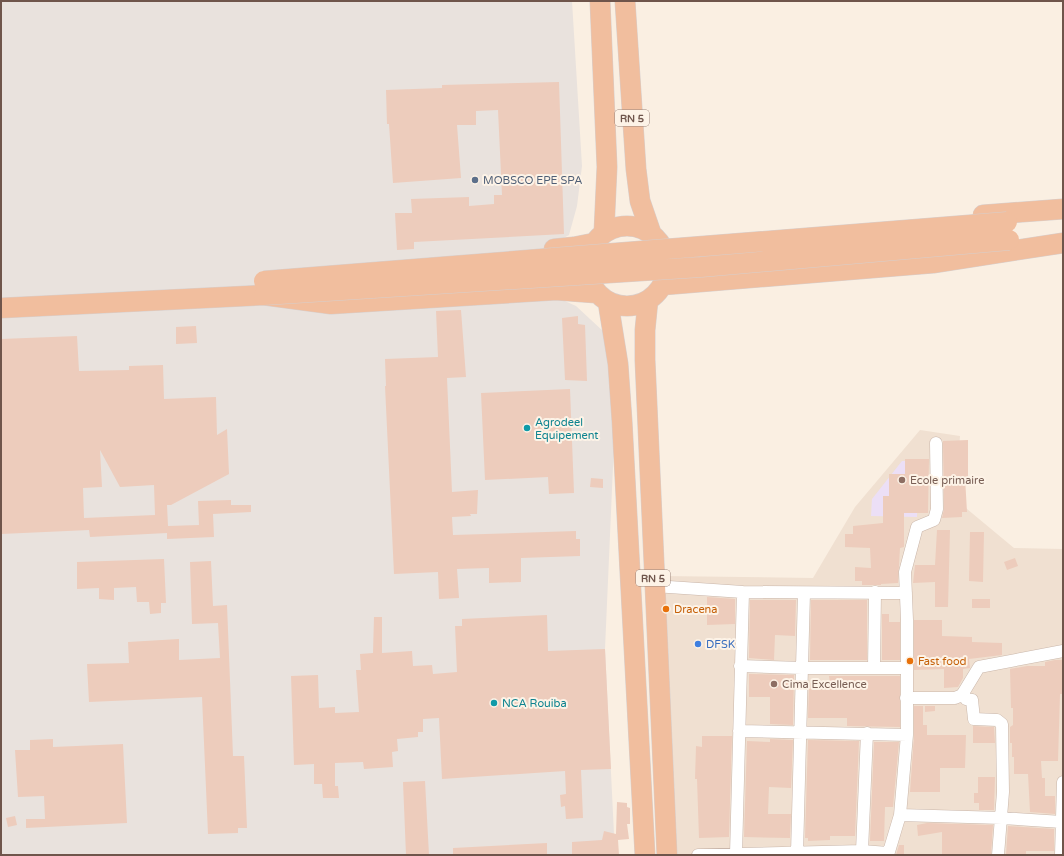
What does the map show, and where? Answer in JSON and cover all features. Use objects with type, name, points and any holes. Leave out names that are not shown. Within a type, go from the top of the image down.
[{"type":"highway","name":"RN 5","points":[[599,237],[607,167],[600,1]]},
{"type":"highway","name":"RN 5","points":[[625,1],[640,201],[655,237]]},
{"type":"highway","points":[[655,237],[1063,209]]},
{"type":"highway","points":[[1008,231],[1063,214]]},
{"type":"highway","points":[[1,308],[264,288],[329,266],[560,249],[599,237],[619,226],[628,225],[643,228],[655,237],[665,251],[668,262],[667,274],[657,293],[648,300],[628,306],[602,297],[556,290],[331,304],[264,288]]},
{"type":"highway","points":[[1,295],[264,288],[701,267],[1008,231],[1063,232]]},
{"type":"highway","points":[[599,237],[586,263],[590,284],[602,297]]},
{"type":"highway","points":[[663,284],[933,263],[1063,243]]},
{"type":"highway","name":"RN 5","points":[[602,297],[618,364],[645,855]]},
{"type":"highway","name":"RN 5","points":[[648,300],[645,330],[645,360],[667,855]]},
{"type":"street","points":[[698,855],[862,851],[888,854],[900,815],[907,735],[905,572],[914,533],[917,527],[934,520],[937,509],[936,443]]},
{"type":"street","points":[[654,586],[743,592],[906,593]]},
{"type":"street","points":[[736,854],[743,592]]},
{"type":"street","points":[[874,668],[875,592]]},
{"type":"street","points":[[797,853],[804,593]]},
{"type":"street","points":[[906,698],[955,698],[962,695],[979,667],[1063,651]]},
{"type":"street","points":[[740,666],[802,668],[906,668]]},
{"type":"street","points":[[963,693],[966,699],[972,700],[974,719],[997,720],[1002,724],[1002,818],[998,855]]},
{"type":"street","points":[[739,731],[907,735]]},
{"type":"street","points":[[862,851],[867,733]]},
{"type":"street","points":[[1061,855],[1063,782]]},
{"type":"street","points":[[900,815],[1002,818],[1062,822]]},
{"type":"shaded area","points":[[1,1],[572,1],[582,166],[577,206],[569,235],[558,241],[547,242],[549,294],[576,306],[604,332],[615,421],[605,649],[615,855],[1,855]]},
{"type":"shaded area","points":[[920,430],[960,436],[955,499],[1014,548],[1063,549],[1063,855],[671,855],[661,576],[813,578],[855,507]]},
{"type":"shaded area","name":"Ecole primaire","points":[[902,461],[918,461],[917,517],[871,516],[872,499]]},
{"type":"building","points":[[559,82],[564,234],[414,242],[414,249],[397,250],[395,213],[412,213],[411,199],[469,197],[469,206],[494,204],[494,195],[502,195],[498,110],[476,111],[476,125],[457,125],[461,178],[393,183],[389,124],[387,124],[386,90],[442,88],[442,85]]},
{"type":"building","points":[[461,310],[466,377],[447,378],[452,492],[478,490],[477,514],[470,514],[471,516],[452,517],[453,535],[576,531],[576,539],[580,539],[580,556],[521,558],[521,582],[489,583],[489,568],[457,569],[459,598],[439,599],[438,572],[394,574],[385,359],[438,357],[436,311]]},
{"type":"building","points":[[578,316],[578,324],[585,325],[587,381],[565,380],[562,318]]},
{"type":"building","points":[[196,326],[197,343],[176,344],[176,327]]},
{"type":"building","points":[[77,336],[79,371],[129,370],[129,366],[163,365],[164,399],[216,397],[217,435],[227,429],[229,474],[171,505],[167,505],[168,526],[199,525],[198,501],[231,500],[231,505],[251,505],[251,512],[213,514],[214,537],[167,539],[167,533],[90,537],[89,530],[1,534],[1,339]],"holes":[[[100,450],[120,487],[154,485],[155,515],[84,518],[83,488],[102,487]]]},
{"type":"building","name":"Agrodeel Equipement","points":[[570,389],[574,493],[549,494],[548,477],[485,480],[481,393]]},
{"type":"building","points":[[968,440],[968,477],[965,477],[967,512],[962,512],[962,517],[942,518],[944,509],[943,441]]},
{"type":"building","points":[[905,459],[929,459],[928,513],[904,513],[904,547],[900,548],[898,583],[862,585],[862,581],[855,581],[855,567],[871,568],[870,548],[845,547],[845,534],[853,534],[853,526],[883,523],[883,496],[889,496],[889,474],[905,474]]},
{"type":"building","points":[[591,478],[603,479],[603,488],[590,487]]},
{"type":"building","points":[[937,530],[950,530],[948,607],[935,607],[935,582],[913,583],[915,565],[935,565]]},
{"type":"building","points":[[970,532],[984,532],[983,582],[969,581]]},
{"type":"building","points":[[1015,558],[1018,566],[1007,570],[1004,562]]},
{"type":"building","points":[[164,559],[166,603],[161,603],[161,613],[150,614],[149,602],[137,602],[136,587],[114,588],[114,600],[99,599],[99,588],[77,589],[77,562]]},
{"type":"building","points":[[211,561],[213,606],[227,605],[233,756],[244,756],[247,828],[238,828],[238,833],[208,834],[202,697],[89,702],[87,664],[129,663],[128,642],[179,639],[179,660],[220,658],[218,623],[192,624],[190,562]]},
{"type":"building","points":[[707,597],[735,599],[735,624],[707,625]]},
{"type":"building","points":[[972,599],[990,599],[990,608],[972,608]]},
{"type":"building","points":[[750,600],[796,600],[795,636],[775,635],[774,660],[749,658]]},
{"type":"building","points":[[811,600],[867,600],[867,660],[810,660]]},
{"type":"building","points":[[882,614],[889,614],[889,622],[900,622],[900,660],[882,660]]},
{"type":"building","name":"NCA Rouiba","points":[[547,615],[548,651],[605,649],[611,769],[581,770],[583,818],[566,819],[565,806],[561,807],[560,795],[566,794],[565,771],[442,779],[439,718],[423,719],[423,732],[418,732],[418,737],[397,739],[398,751],[392,752],[393,767],[364,769],[363,762],[335,763],[335,786],[338,786],[339,798],[323,798],[322,784],[314,784],[314,764],[294,765],[291,676],[318,675],[319,708],[335,707],[335,713],[359,712],[356,670],[361,670],[360,654],[373,653],[374,617],[382,617],[382,653],[412,651],[413,666],[432,665],[433,674],[457,672],[455,626],[462,626],[462,619]]},
{"type":"building","points":[[914,620],[942,620],[942,636],[972,637],[972,642],[1002,643],[1002,655],[969,659],[970,668],[963,669],[963,678],[958,687],[944,688],[944,669],[914,670]]},
{"type":"building","points":[[1062,660],[1063,678],[1062,694],[1060,694],[1058,761],[1041,761],[1042,778],[1045,778],[1045,796],[1055,796],[1055,814],[1030,812],[1028,774],[1014,774],[1014,757],[1012,757],[1012,743],[1010,743],[1010,727],[1013,725],[1013,708],[1011,708],[1010,669],[1027,666],[1045,666],[1045,662]]},
{"type":"building","name":"Cima Excellence","points":[[749,674],[794,675],[793,725],[770,724],[770,697],[749,697]]},
{"type":"building","points":[[829,676],[900,676],[900,727],[847,726],[847,718],[808,718],[809,683],[830,683]]},
{"type":"building","points":[[914,706],[923,706],[923,725],[927,725],[927,735],[966,735],[965,768],[940,768],[940,792],[910,792],[914,736]]},
{"type":"building","points":[[925,706],[935,706],[935,711],[925,712]]},
{"type":"building","points":[[973,726],[994,727],[995,743],[973,743]]},
{"type":"building","points":[[702,736],[732,736],[729,837],[699,838],[697,779],[695,779],[696,746],[702,747]]},
{"type":"building","points":[[53,739],[53,747],[123,744],[127,823],[26,828],[26,819],[45,819],[44,796],[18,797],[15,750],[30,750],[30,740]]},
{"type":"building","points":[[770,739],[793,740],[791,788],[769,787],[768,814],[791,814],[790,838],[744,837],[747,741],[770,742]]},
{"type":"building","points":[[808,740],[859,741],[855,836],[830,836],[830,840],[808,841],[808,838],[805,838]]},
{"type":"building","points":[[874,742],[899,742],[893,807],[885,807],[884,841],[870,841]]},
{"type":"building","points":[[978,777],[995,777],[994,810],[979,810],[979,803],[974,803],[974,793],[978,793]]},
{"type":"building","points":[[425,781],[429,855],[406,855],[403,782]]},
{"type":"building","points":[[617,802],[627,803],[627,807],[630,808],[630,824],[627,824],[629,839],[618,840],[619,855],[572,855],[572,842],[602,840],[604,831],[616,834]]},
{"type":"building","points":[[15,816],[17,825],[8,827],[6,818]]},
{"type":"building","points":[[927,823],[993,825],[991,855],[942,854],[942,832],[918,836],[917,825]]},
{"type":"building","points":[[1008,826],[1054,829],[1054,851],[1026,851],[1026,855],[1006,855]]},
{"type":"building","points":[[547,843],[547,855],[453,855],[453,848]]},
{"type":"building","points":[[899,845],[904,845],[904,855],[896,855]]},
{"type":"place","name":"MOBSCO EPE SPA","points":[[475,180]]},
{"type":"place","name":"Agrodeel Equipement","points":[[527,428]]},
{"type":"place","name":"Ecole primaire","points":[[902,480]]},
{"type":"place","name":"Dracena","points":[[666,609]]},
{"type":"place","name":"DFSK","points":[[698,644]]},
{"type":"place","name":"Fast food","points":[[910,661]]},
{"type":"place","name":"Cima Excellence","points":[[774,684]]},
{"type":"place","name":"NCA Rouiba","points":[[494,703]]}]
